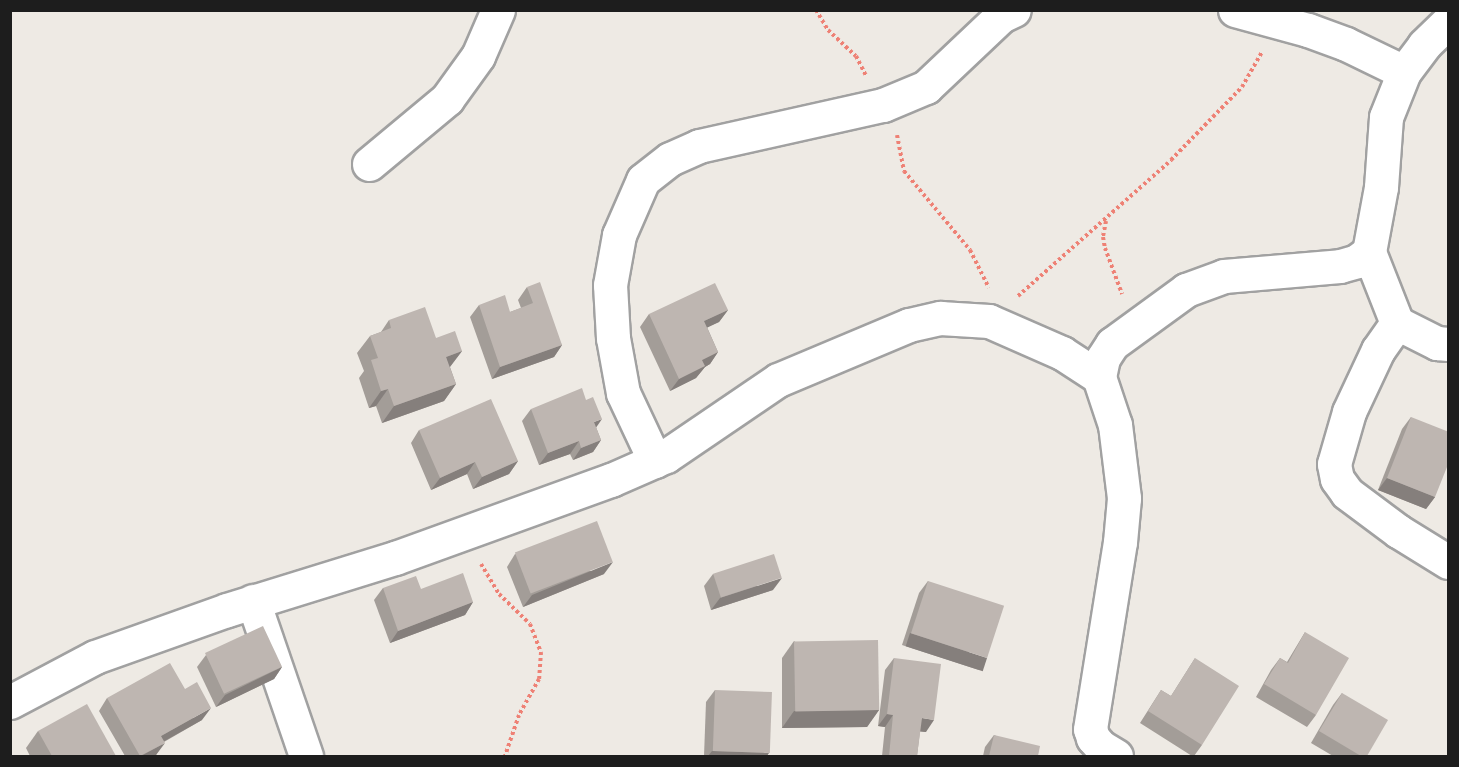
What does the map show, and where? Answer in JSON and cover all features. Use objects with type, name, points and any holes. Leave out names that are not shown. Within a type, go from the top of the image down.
[{"type":"street","points":[[369,164],[455,90],[478,56],[498,10]]},
{"type":"street","points":[[655,461],[623,393],[613,338],[609,285],[619,235],[643,180],[670,159],[699,146],[883,105],[926,87],[1001,16],[1014,10]]},
{"type":"street","points":[[1235,10],[1346,44],[1404,72]]},
{"type":"street","points":[[1449,22],[1424,45],[1404,72],[1386,117],[1381,187],[1369,252],[1397,323],[1437,343],[1449,344]]},
{"type":"street","points":[[1116,756],[1101,747],[1093,738],[1090,729],[1120,543],[1124,498],[1115,425],[1099,377],[1103,358],[1107,351],[1131,330],[1186,290],[1224,276],[1340,266],[1357,261],[1369,252]]},
{"type":"street","points":[[10,702],[95,657],[253,601],[395,558],[611,480],[655,461],[778,380],[849,348],[909,325],[940,318],[994,316],[1062,353],[1099,377]]},
{"type":"street","points":[[1397,323],[1378,350],[1348,412],[1334,465],[1337,479],[1347,493],[1449,562]]},
{"type":"street","points":[[253,601],[306,756]]},
{"type":"path","points":[[816,10],[828,30],[856,56],[883,105],[897,132],[904,171],[970,250],[994,316],[1106,219],[1242,87],[1276,21]]},
{"type":"path","points":[[1106,219],[1103,237],[1105,248],[1126,304],[1131,330]]},
{"type":"path","points":[[462,533],[499,594],[530,624],[541,652],[539,680],[519,715],[505,756]]},
{"type":"building","points":[[540,282],[562,345],[500,367],[479,305],[505,295],[510,312],[533,303],[527,287]]},
{"type":"building","points":[[715,283],[728,310],[704,321],[718,352],[702,360],[705,366],[679,379],[649,314]]},
{"type":"building","points":[[425,307],[436,338],[455,331],[462,351],[446,357],[456,384],[394,406],[388,389],[381,391],[371,360],[378,358],[370,336],[391,328],[389,320]]},
{"type":"building","points":[[582,388],[586,400],[593,397],[602,419],[594,422],[601,440],[581,448],[579,441],[548,453],[531,409]]},
{"type":"building","points":[[491,399],[518,461],[482,477],[475,462],[440,478],[419,430]]},
{"type":"building","points":[[1411,417],[1449,432],[1449,462],[1435,497],[1387,478]]},
{"type":"building","points":[[597,521],[613,562],[531,594],[515,553]]},
{"type":"building","points":[[774,554],[782,578],[721,598],[713,574]]},
{"type":"building","points":[[463,573],[473,602],[398,631],[383,588],[416,576],[421,589]]},
{"type":"building","points":[[928,581],[1004,606],[987,658],[911,633]]},
{"type":"building","points":[[263,626],[282,667],[224,694],[205,653]]},
{"type":"building","points":[[1305,632],[1349,658],[1316,715],[1264,684],[1280,658],[1288,663]]},
{"type":"building","points":[[878,640],[879,710],[795,711],[794,641]]},
{"type":"building","points":[[894,658],[941,664],[934,720],[922,718],[917,756],[889,756],[893,715],[887,714]]},
{"type":"building","points":[[1195,658],[1239,686],[1202,745],[1148,711],[1161,690],[1171,696]]},
{"type":"building","points":[[170,663],[185,689],[197,682],[211,708],[161,736],[165,743],[140,756],[107,698]]},
{"type":"building","points":[[715,690],[772,692],[770,753],[713,751]]},
{"type":"building","points":[[1342,693],[1388,720],[1367,756],[1361,756],[1319,731]]},
{"type":"building","points":[[87,704],[116,756],[52,756],[38,731]]},
{"type":"building","points":[[994,735],[1040,746],[1038,756],[989,756]]}]
